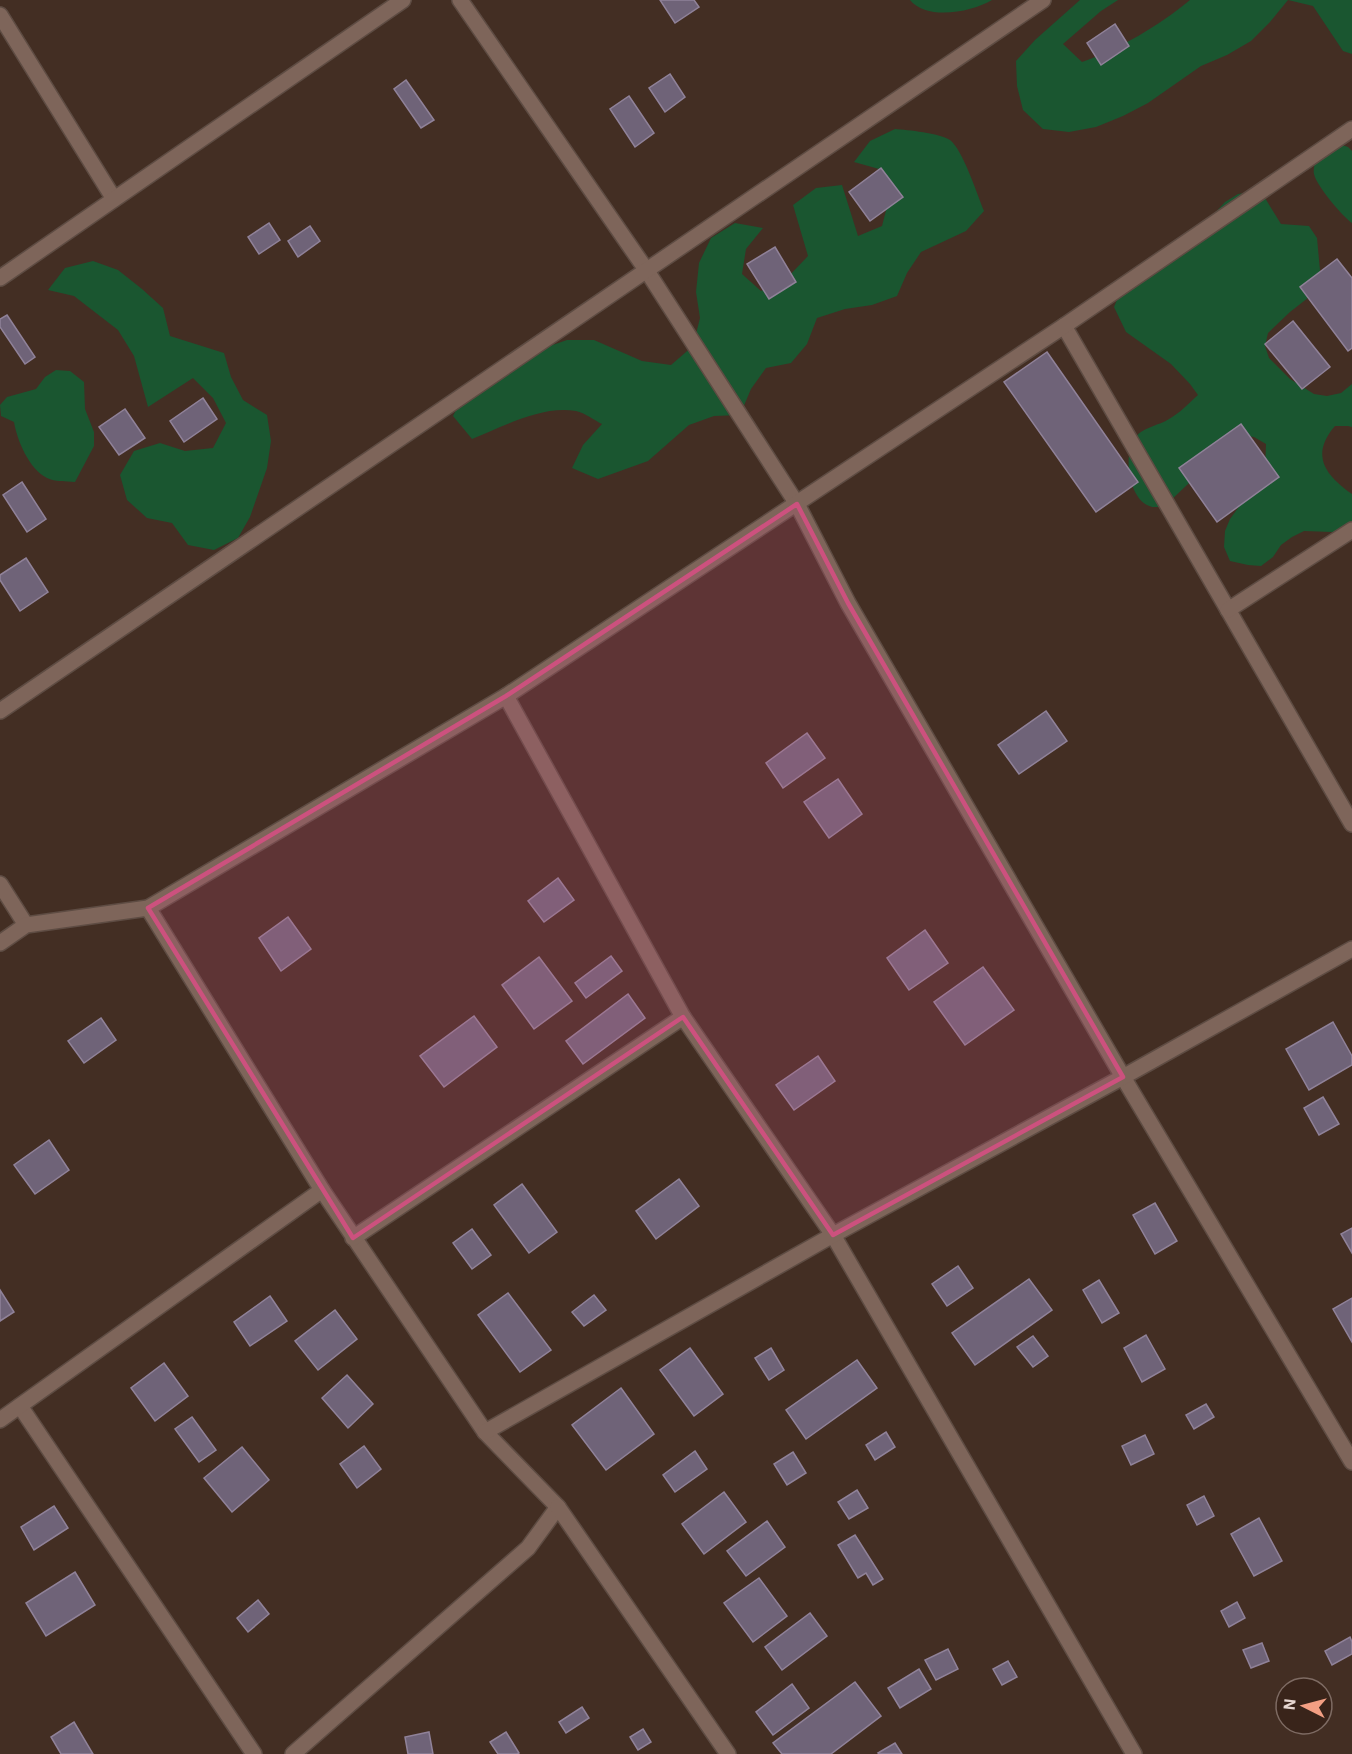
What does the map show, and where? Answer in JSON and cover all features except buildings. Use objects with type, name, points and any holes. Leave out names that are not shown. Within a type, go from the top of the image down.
[{"type":"street","points":[[0,278],[403,0]]},
{"type":"street","points":[[460,0],[647,271],[796,504],[848,603],[1123,1077],[1352,1462]]},
{"type":"street","points":[[0,711],[1043,0]]},
{"type":"street","points":[[0,15],[114,199]]},
{"type":"street","points":[[0,943],[26,925],[148,908],[506,696],[1064,326],[1352,129]]},
{"type":"street","points":[[1064,326],[1352,824]]},
{"type":"street","points":[[1228,610],[1352,530]]},
{"type":"street","points":[[506,696],[683,1017],[833,1236],[1134,1754]]},
{"type":"street","points":[[0,884],[26,925]]},
{"type":"street","points":[[148,908],[322,1190],[485,1432],[558,1507],[728,1754]]},
{"type":"street","points":[[485,1432],[1352,948]]},
{"type":"street","points":[[353,1238],[683,1017]]},
{"type":"street","points":[[0,1420],[322,1190]]},
{"type":"street","points":[[20,1406],[254,1754]]},
{"type":"street","points":[[293,1754],[528,1548],[558,1507]]},
{"type":"highlighted area","points":[[797,504],[848,603],[1123,1077],[833,1235],[683,1017],[353,1238],[148,908],[506,696]]},
{"type":"green space","points":[[910,0],[992,0],[962,11],[938,12],[927,11]]},
{"type":"green space","points":[[1080,0],[1118,0],[1101,11],[1063,44],[1082,62],[1138,36],[1190,0],[1288,0],[1251,41],[1201,66],[1148,103],[1096,127],[1069,132],[1043,129],[1023,110],[1017,86],[1016,61],[1035,40]]},
{"type":"green space","points":[[1288,0],[1352,0],[1352,54],[1343,51],[1313,6]]},
{"type":"green space","points":[[895,129],[931,134],[950,140],[965,162],[984,211],[966,231],[921,252],[907,273],[897,296],[872,305],[845,309],[817,318],[807,344],[791,363],[766,368],[751,389],[740,415],[714,416],[689,425],[648,461],[598,479],[572,468],[583,445],[602,424],[583,413],[563,410],[536,414],[472,439],[453,416],[465,392],[541,349],[567,340],[594,340],[642,361],[671,365],[693,346],[700,318],[696,292],[699,263],[711,238],[735,223],[763,228],[746,249],[742,274],[761,291],[785,280],[808,256],[793,205],[816,188],[842,185],[858,236],[882,226],[889,199],[879,169],[854,162],[870,141]]},
{"type":"green space","points":[[1336,143],[1352,151],[1352,223],[1330,200],[1314,174],[1315,159]]},
{"type":"green space","points":[[1252,192],[1265,198],[1281,224],[1309,226],[1317,238],[1321,281],[1313,294],[1268,333],[1265,346],[1269,358],[1290,379],[1314,394],[1327,396],[1341,393],[1352,384],[1352,427],[1335,426],[1327,436],[1322,455],[1328,472],[1352,494],[1352,530],[1304,531],[1281,545],[1273,557],[1261,566],[1230,561],[1224,547],[1225,531],[1230,519],[1265,471],[1266,444],[1254,437],[1240,435],[1170,501],[1158,507],[1148,506],[1135,492],[1129,469],[1130,447],[1134,439],[1146,429],[1173,417],[1198,395],[1171,364],[1126,332],[1114,307],[1125,280],[1185,245],[1225,202],[1238,194]]},
{"type":"green space","points":[[93,261],[118,270],[163,308],[170,336],[224,353],[231,377],[243,400],[267,415],[271,441],[267,468],[250,517],[238,538],[214,550],[188,545],[172,523],[147,518],[127,500],[120,475],[134,451],[160,443],[185,451],[213,448],[226,423],[213,398],[193,378],[148,407],[134,356],[118,330],[74,296],[48,290],[65,268]]},
{"type":"green space","points":[[56,370],[70,371],[84,382],[85,409],[94,432],[94,446],[75,482],[53,480],[41,474],[29,461],[14,422],[1,416],[0,405],[7,397],[36,389],[45,377]]}]
